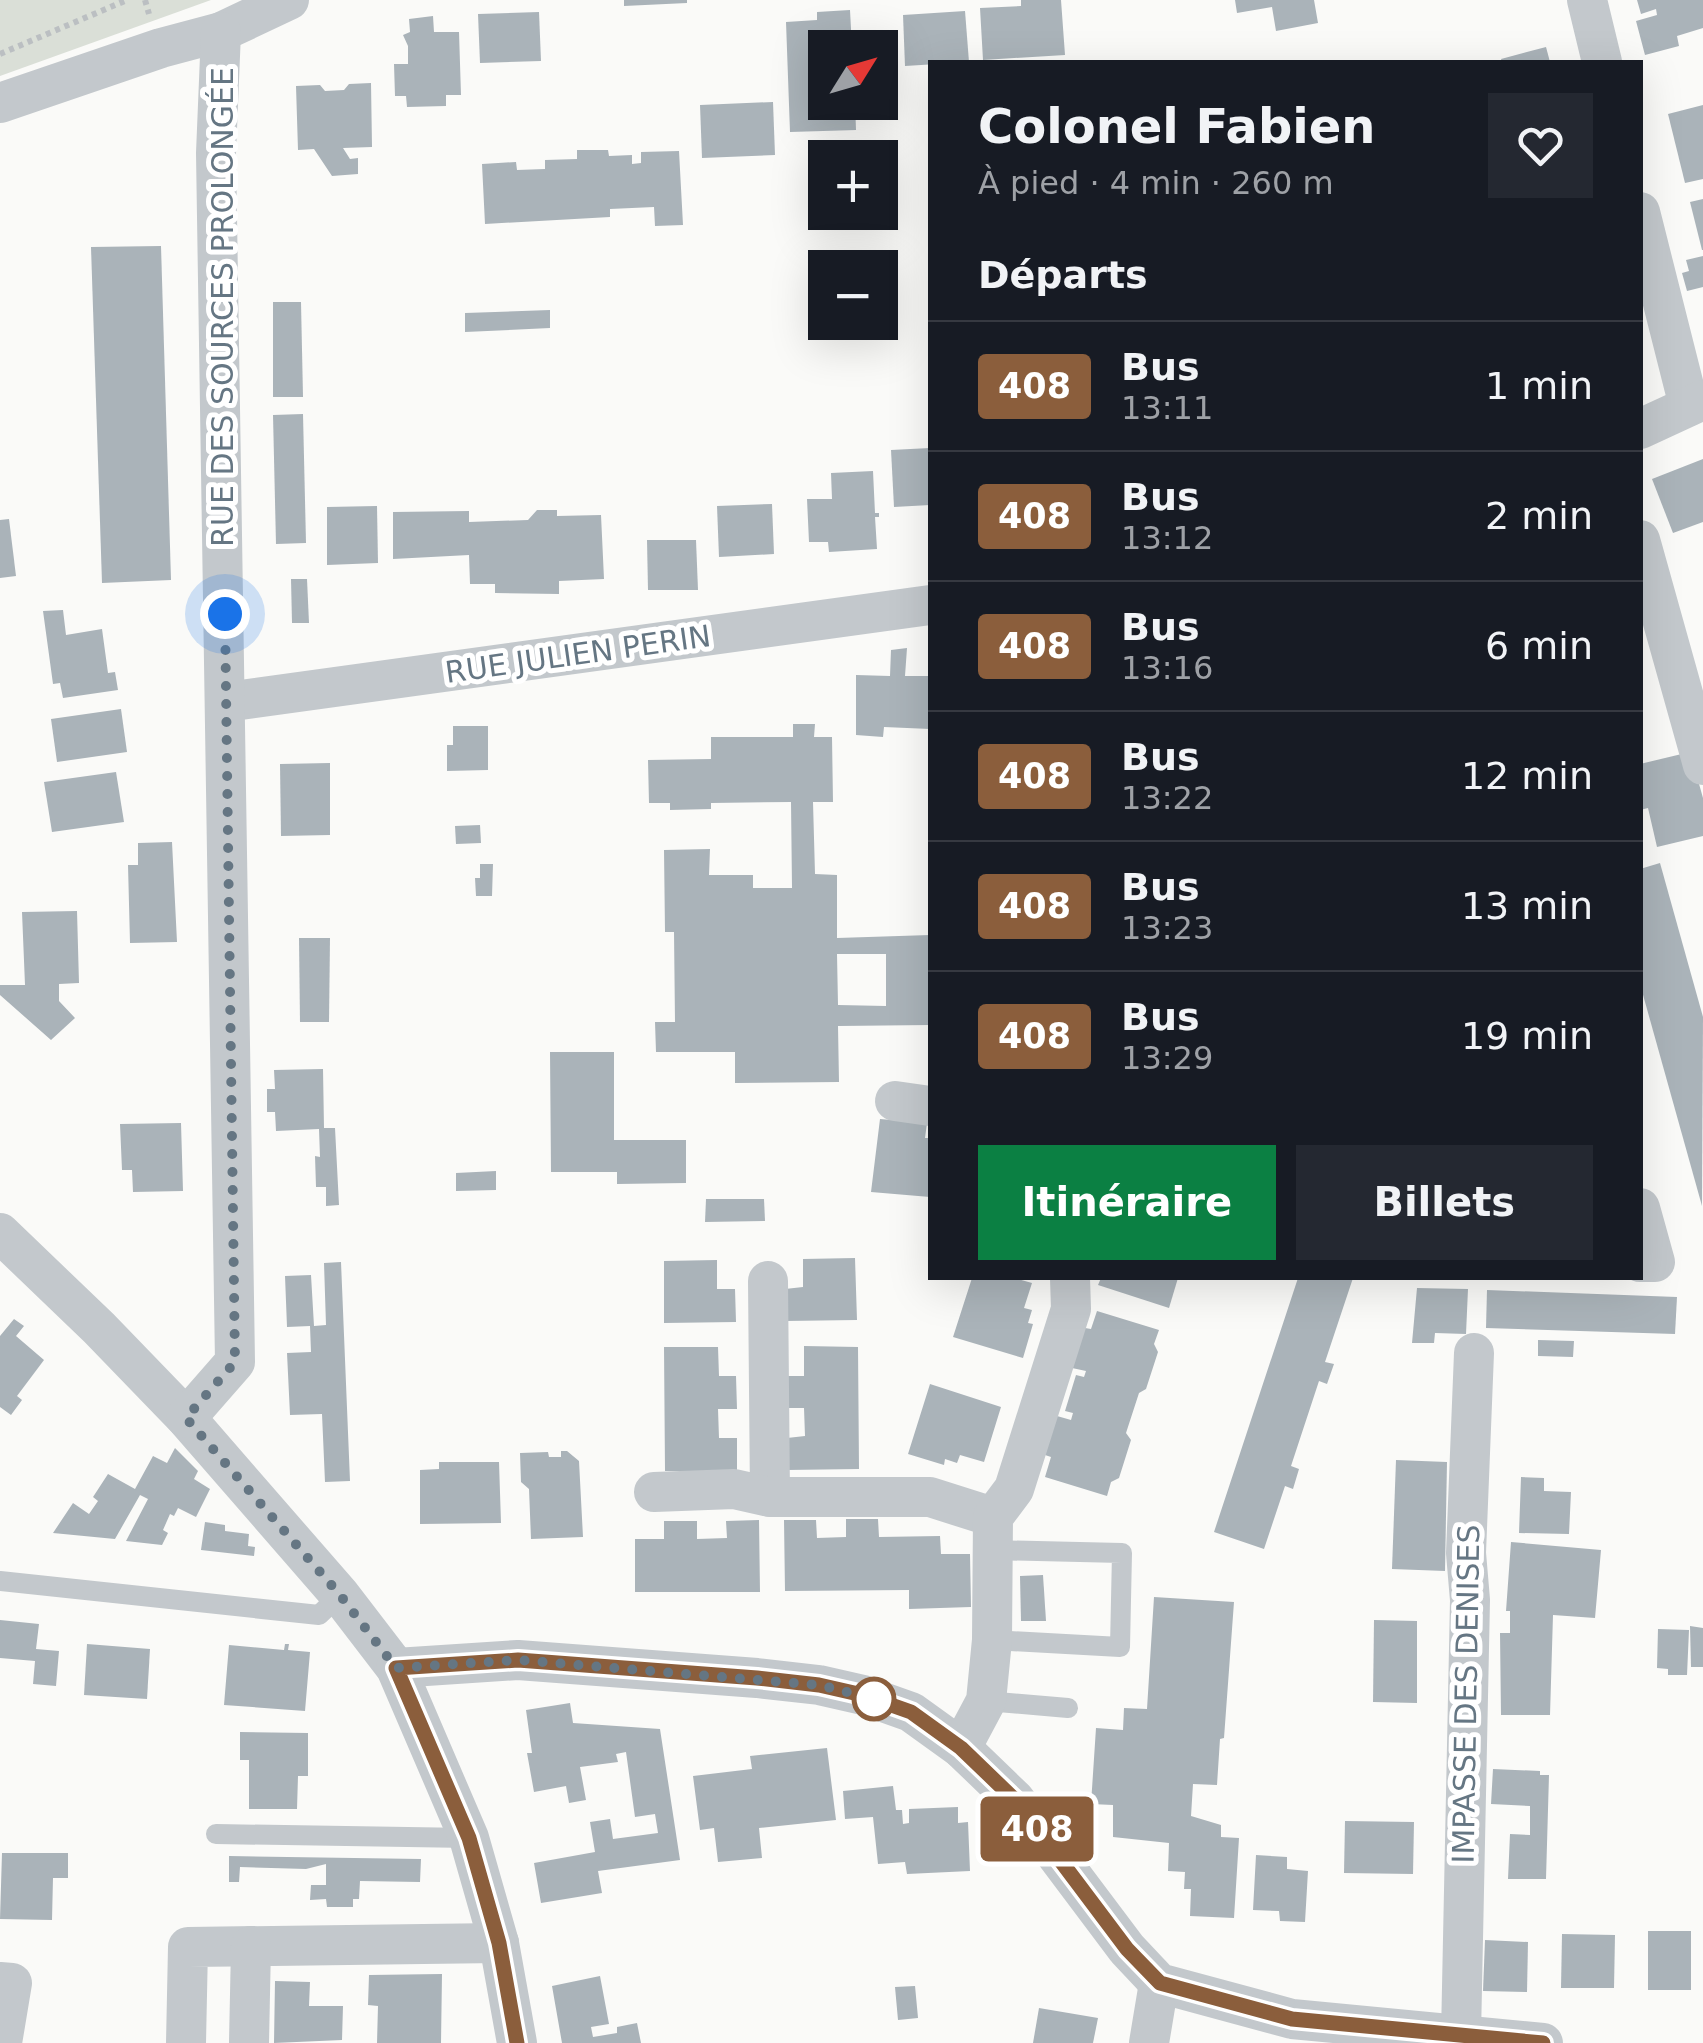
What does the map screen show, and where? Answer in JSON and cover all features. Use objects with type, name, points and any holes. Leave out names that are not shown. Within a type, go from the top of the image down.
[{"type":"street","name":"RUE DES SOURCES PROLONGÉE","points":[[186,1418],[235,1362],[216,154],[221,32],[289,0]]},
{"type":"street","points":[[1587,0],[1602,60]]},
{"type":"street","points":[[0,103],[161,48],[221,32]]},
{"type":"street","points":[[1643,222],[1696,403],[1643,428]]},
{"type":"street","points":[[1643,551],[1703,765]]},
{"type":"street","name":"RUE JULIEN PERIN","points":[[226,702],[928,605]]},
{"type":"street","points":[[1643,1220],[1654,1262],[1643,1262]]},
{"type":"street","points":[[0,1234],[186,1418],[340,1595],[396,1668],[469,1838],[499,1943],[517,2043]]},
{"type":"street","points":[[961,1748],[986,1702],[992,1640],[991,1534],[1014,1489],[1071,1309],[1070,1280]]},
{"type":"street","points":[[768,1281],[770,1497]]},
{"type":"street","name":"IMPASSE DES DENISES","points":[[1460,2036],[1470,1600],[1466,1554],[1474,1353]]},
{"type":"street","points":[[654,1492],[734,1489],[770,1497],[930,1497],[991,1534]]},
{"type":"street","points":[[396,1668],[518,1660],[819,1685],[863,1695],[911,1712],[961,1748],[1015,1800],[1127,1949],[1160,1983],[1292,2019],[1543,2043]]},
{"type":"street","points":[[186,2043],[188,1947],[499,1943]]},
{"type":"street","points":[[249,2043],[251,1946]]},
{"type":"street","points":[[0,1982],[12,1983],[2,2043]]},
{"type":"street","points":[[1148,2043],[1160,1983]]},
{"type":"lane","points":[[991,1534],[1122,1553],[1120,1646],[992,1640]]},
{"type":"lane","points":[[0,1581],[319,1615],[340,1595]]},
{"type":"lane","points":[[986,1702],[1068,1708]]},
{"type":"lane","points":[[216,1834],[469,1838]]},
{"type":"path","points":[[0,54],[127,0]]},
{"type":"shaded area","points":[[0,0],[211,0],[0,76]]},
{"type":"building","points":[[624,0],[687,0],[687,3],[624,6]]},
{"type":"building","points":[[1021,0],[1061,0],[1065,55],[983,60],[980,8],[1021,6]]},
{"type":"building","points":[[1235,0],[1314,0],[1318,23],[1276,31],[1272,7],[1237,13]]},
{"type":"building","points":[[1637,0],[1703,0],[1703,28],[1677,36],[1679,46],[1645,55],[1636,21],[1657,15],[1656,9],[1641,14]]},
{"type":"building","points":[[850,10],[851,30],[808,30],[808,120],[856,120],[856,130],[790,132],[786,22],[817,20],[817,12]]},
{"type":"building","points":[[965,11],[969,60],[928,60],[928,65],[905,66],[903,15]]},
{"type":"building","points":[[539,12],[541,61],[480,63],[478,14]]},
{"type":"building","points":[[433,16],[434,32],[459,32],[461,95],[446,95],[446,106],[407,107],[406,96],[395,96],[394,64],[408,64],[408,46],[403,35],[410,32],[409,19]]},
{"type":"building","points":[[1546,47],[1549,60],[1501,60]]},
{"type":"building","points":[[371,83],[372,147],[343,148],[350,159],[358,158],[358,174],[332,176],[314,149],[298,150],[296,86],[320,85],[325,91]]},
{"type":"building","points":[[773,102],[775,155],[702,158],[700,105]]},
{"type":"building","points":[[1703,105],[1703,179],[1685,183],[1668,114]]},
{"type":"building","points":[[577,150],[608,150],[609,156],[632,155],[632,164],[641,163],[641,152],[679,151],[683,225],[655,226],[654,207],[610,209],[610,217],[485,224],[482,164],[516,162],[517,170],[545,169],[545,160],[577,159]]},
{"type":"building","points":[[1703,199],[1703,250],[1702,250],[1690,202]]},
{"type":"building","points":[[161,246],[171,580],[102,583],[91,247]]},
{"type":"building","points":[[1703,256],[1703,287],[1687,291],[1682,273],[1689,271],[1686,260]]},
{"type":"building","points":[[273,302],[301,302],[303,397],[273,397]]},
{"type":"building","points":[[550,310],[550,328],[465,332],[465,313]]},
{"type":"building","points":[[303,414],[306,543],[276,544],[273,415]]},
{"type":"building","points":[[928,448],[928,505],[894,507],[891,450]]},
{"type":"building","points":[[1703,459],[1703,522],[1673,533],[1652,479]]},
{"type":"building","points":[[873,471],[875,513],[879,513],[875,517],[877,549],[829,552],[828,542],[809,542],[807,499],[832,499],[831,473]]},
{"type":"building","points":[[772,504],[774,554],[719,557],[717,506]]},
{"type":"building","points":[[377,506],[378,563],[327,565],[327,507]]},
{"type":"building","points":[[537,510],[557,510],[557,516],[601,515],[604,579],[559,581],[559,594],[495,593],[495,584],[470,584],[469,555],[393,559],[393,512],[469,511],[469,522],[528,520]]},
{"type":"building","points":[[9,519],[16,576],[0,578],[0,520]]},
{"type":"building","points":[[647,540],[696,540],[698,590],[648,590]]},
{"type":"building","points":[[291,579],[307,579],[309,623],[292,623]]},
{"type":"building","points":[[63,610],[66,635],[102,629],[108,673],[115,672],[118,690],[63,698],[60,683],[53,684],[43,611]]},
{"type":"building","points":[[907,648],[905,676],[928,676],[928,729],[884,727],[883,737],[856,735],[856,675],[890,676],[891,650]]},
{"type":"building","points":[[121,709],[127,752],[57,762],[51,719]]},
{"type":"building","points":[[793,724],[815,724],[814,737],[832,737],[833,802],[813,802],[815,874],[837,875],[837,938],[928,935],[928,1025],[838,1026],[839,1082],[735,1083],[735,1052],[656,1052],[655,1022],[675,1022],[674,932],[665,932],[664,850],[710,849],[709,875],[753,875],[753,888],[792,888],[791,802],[711,803],[711,809],[670,810],[670,803],[649,803],[648,760],[711,759],[711,737],[793,737]],"holes":[[[837,954],[886,954],[886,1006],[838,1005]]]},
{"type":"building","points":[[453,726],[488,726],[488,770],[447,771],[447,745],[453,745]]},
{"type":"building","points":[[1690,752],[1703,798],[1703,836],[1657,847],[1648,808],[1643,809],[1643,763]]},
{"type":"building","points":[[330,763],[330,835],[281,836],[280,764]]},
{"type":"building","points":[[116,772],[124,822],[52,832],[44,782]]},
{"type":"building","points":[[480,825],[481,843],[456,844],[455,826]]},
{"type":"building","points":[[172,842],[177,942],[130,943],[128,865],[138,865],[138,843]]},
{"type":"building","points":[[1660,863],[1703,1017],[1702,1206],[1643,995],[1643,868]]},
{"type":"building","points":[[480,864],[493,864],[492,896],[476,896],[475,878],[480,878]]},
{"type":"building","points":[[77,911],[79,983],[59,984],[59,1001],[75,1018],[51,1040],[0,995],[0,985],[25,985],[22,912]]},
{"type":"building","points":[[299,938],[330,938],[329,1022],[300,1022]]},
{"type":"building","points":[[550,1052],[614,1052],[614,1140],[686,1140],[686,1183],[617,1184],[617,1172],[551,1172]]},
{"type":"building","points":[[323,1069],[324,1128],[335,1128],[339,1205],[326,1206],[326,1187],[316,1187],[319,1129],[276,1131],[275,1112],[267,1112],[267,1089],[275,1089],[274,1070]]},
{"type":"building","points":[[880,1119],[927,1123],[928,1197],[871,1192]]},
{"type":"building","points":[[181,1123],[183,1191],[133,1192],[132,1170],[122,1170],[120,1124]]},
{"type":"building","points":[[496,1171],[496,1190],[456,1191],[456,1173]]},
{"type":"building","points":[[706,1199],[764,1199],[765,1221],[705,1222]]},
{"type":"building","points":[[855,1258],[857,1320],[785,1321],[785,1289],[803,1287],[803,1259]]},
{"type":"building","points":[[717,1260],[717,1289],[735,1289],[736,1322],[664,1323],[664,1261]]},
{"type":"building","points":[[341,1262],[350,1481],[325,1482],[322,1414],[290,1415],[287,1353],[311,1352],[310,1326],[287,1327],[285,1276],[311,1275],[314,1326],[326,1325],[324,1263]]},
{"type":"building","points":[[971,1280],[1032,1283],[1024,1308],[1032,1310],[1028,1323],[1033,1324],[1023,1358],[953,1337]]},
{"type":"building","points":[[1100,1280],[1177,1280],[1169,1308],[1098,1285]]},
{"type":"building","points":[[1297,1280],[1352,1280],[1325,1362],[1334,1364],[1327,1384],[1319,1381],[1291,1466],[1299,1469],[1293,1489],[1285,1486],[1264,1549],[1214,1532]]},
{"type":"building","points":[[1417,1288],[1468,1289],[1466,1334],[1435,1333],[1434,1343],[1412,1343]]},
{"type":"building","points":[[1487,1290],[1677,1297],[1675,1334],[1486,1328]]},
{"type":"building","points":[[1097,1311],[1159,1330],[1154,1344],[1158,1352],[1126,1433],[1131,1440],[1119,1478],[1111,1482],[1107,1496],[1045,1477],[1051,1457],[1045,1455],[1057,1416],[1071,1420],[1073,1413],[1065,1411],[1076,1375],[1084,1377],[1086,1371],[1072,1368],[1085,1328],[1091,1329]]},
{"type":"building","points":[[14,1319],[24,1326],[16,1336],[44,1360],[17,1396],[22,1400],[11,1415],[0,1407],[0,1336]]},
{"type":"building","points":[[1538,1340],[1574,1341],[1573,1357],[1538,1356]]},
{"type":"building","points":[[804,1346],[858,1347],[859,1469],[787,1470],[787,1438],[805,1436],[804,1408],[786,1408],[786,1376],[804,1376]]},
{"type":"building","points":[[664,1347],[718,1347],[719,1376],[736,1376],[737,1409],[718,1409],[719,1438],[737,1438],[737,1471],[665,1471]]},
{"type":"building","points":[[930,1384],[1001,1407],[984,1462],[960,1455],[957,1463],[945,1459],[944,1465],[908,1454]]},
{"type":"building","points":[[175,1448],[198,1471],[194,1479],[210,1489],[196,1517],[178,1508],[174,1516],[170,1514],[162,1545],[126,1541],[148,1499],[140,1495],[115,1539],[53,1533],[73,1503],[89,1514],[98,1501],[93,1497],[108,1474],[135,1489],[153,1456],[167,1463]]},
{"type":"building","points":[[561,1451],[579,1461],[583,1537],[531,1539],[529,1489],[521,1482],[520,1453],[548,1452],[549,1457],[561,1457]]},
{"type":"building","points":[[1396,1460],[1447,1462],[1445,1571],[1392,1569]]},
{"type":"building","points":[[439,1462],[499,1462],[501,1523],[420,1524],[420,1470],[439,1469]]},
{"type":"building","points":[[1521,1477],[1544,1478],[1544,1491],[1571,1492],[1569,1534],[1519,1533]]},
{"type":"building","points":[[846,1519],[878,1519],[879,1537],[940,1536],[941,1554],[970,1554],[971,1607],[909,1609],[909,1590],[785,1591],[784,1520],[816,1520],[817,1538],[846,1537]]},
{"type":"building","points":[[759,1520],[760,1592],[635,1592],[635,1539],[664,1539],[664,1521],[697,1521],[697,1539],[727,1538],[726,1521]]},
{"type":"building","points":[[205,1522],[225,1525],[225,1531],[249,1534],[248,1546],[255,1547],[254,1556],[201,1550]]},
{"type":"building","points":[[1511,1542],[1601,1550],[1595,1618],[1553,1615],[1550,1715],[1501,1715],[1500,1633],[1510,1633],[1510,1611],[1506,1611]]},
{"type":"building","points":[[1043,1575],[1046,1621],[1021,1621],[1020,1576]]},
{"type":"building","points":[[1154,1597],[1234,1602],[1217,1785],[1193,1784],[1191,1816],[1221,1825],[1221,1837],[1239,1838],[1234,1918],[1190,1916],[1191,1889],[1184,1889],[1185,1872],[1168,1871],[1169,1843],[1113,1837],[1113,1805],[1091,1804],[1096,1728],[1123,1730],[1124,1708],[1147,1709]]},
{"type":"building","points":[[0,1620],[39,1624],[36,1649],[59,1651],[56,1686],[33,1684],[35,1661],[0,1658]]},
{"type":"building","points":[[1374,1620],[1417,1621],[1417,1703],[1373,1702]]},
{"type":"building","points":[[1690,1626],[1703,1628],[1703,1667],[1691,1667]]},
{"type":"building","points":[[1658,1629],[1689,1630],[1687,1675],[1668,1675],[1668,1669],[1657,1668]]},
{"type":"building","points":[[87,1644],[150,1649],[147,1699],[84,1695]]},
{"type":"building","points":[[285,1644],[289,1644],[288,1650],[310,1652],[305,1711],[224,1705],[229,1645],[284,1650]]},
{"type":"building","points":[[570,1703],[573,1723],[660,1729],[680,1860],[598,1871],[602,1893],[541,1903],[534,1863],[595,1852],[590,1822],[610,1819],[613,1839],[658,1833],[655,1814],[635,1817],[626,1752],[616,1754],[618,1762],[580,1767],[586,1800],[569,1803],[566,1786],[534,1792],[527,1753],[532,1753],[526,1710]]},
{"type":"building","points":[[240,1732],[308,1733],[308,1776],[298,1776],[297,1809],[249,1809],[249,1760],[240,1760]]},
{"type":"building","points":[[827,1748],[836,1820],[759,1828],[762,1858],[718,1862],[714,1828],[700,1830],[693,1776],[752,1769],[750,1756]]},
{"type":"building","points":[[1493,1769],[1540,1771],[1540,1775],[1549,1775],[1546,1879],[1508,1879],[1510,1834],[1530,1835],[1530,1806],[1491,1804]]},
{"type":"building","points":[[893,1786],[896,1810],[902,1810],[903,1824],[909,1823],[909,1809],[958,1807],[958,1823],[968,1822],[970,1871],[907,1874],[905,1862],[878,1864],[873,1817],[845,1819],[843,1791]]},
{"type":"building","points":[[1345,1821],[1414,1822],[1413,1874],[1344,1873]]},
{"type":"building","points":[[2,1853],[68,1853],[68,1878],[53,1878],[52,1920],[0,1919]]},
{"type":"building","points":[[1256,1855],[1287,1857],[1287,1869],[1308,1871],[1305,1922],[1280,1921],[1279,1911],[1253,1910]]},
{"type":"building","points":[[229,1856],[421,1859],[420,1882],[360,1881],[359,1899],[353,1899],[353,1907],[327,1907],[326,1899],[310,1900],[311,1885],[326,1885],[326,1864],[306,1869],[240,1867],[239,1882],[229,1882]]},
{"type":"building","points":[[1648,1931],[1691,1931],[1691,1990],[1648,1990]]},
{"type":"building","points":[[1562,1934],[1615,1935],[1614,1988],[1561,1988]]},
{"type":"building","points":[[1485,1940],[1528,1942],[1527,1992],[1483,1991]]},
{"type":"building","points":[[442,1974],[441,2043],[377,2043],[378,2006],[368,2005],[369,1975]]},
{"type":"building","points":[[600,1976],[609,2024],[591,2027],[593,2037],[617,2033],[617,2027],[637,2023],[641,2043],[562,2043],[552,1986]]},
{"type":"building","points":[[275,1981],[310,1982],[309,2006],[343,2006],[342,2040],[274,2043]]},
{"type":"building","points":[[915,1986],[918,2018],[898,2020],[895,1987]]},
{"type":"building","points":[[1039,2008],[1098,2018],[1093,2043],[1033,2043]]},
{"type":"bus line","name":"408","points":[[517,2043],[499,1943],[469,1838],[396,1668],[518,1660],[757,1678],[863,1695],[911,1712],[961,1748],[1015,1800],[1127,1949],[1160,1983],[1292,2019],[1543,2043]]},
{"type":"route","points":[[225,614],[235,1362],[186,1418],[340,1595],[396,1668],[518,1660],[757,1678],[819,1685],[874,1699]]}]
